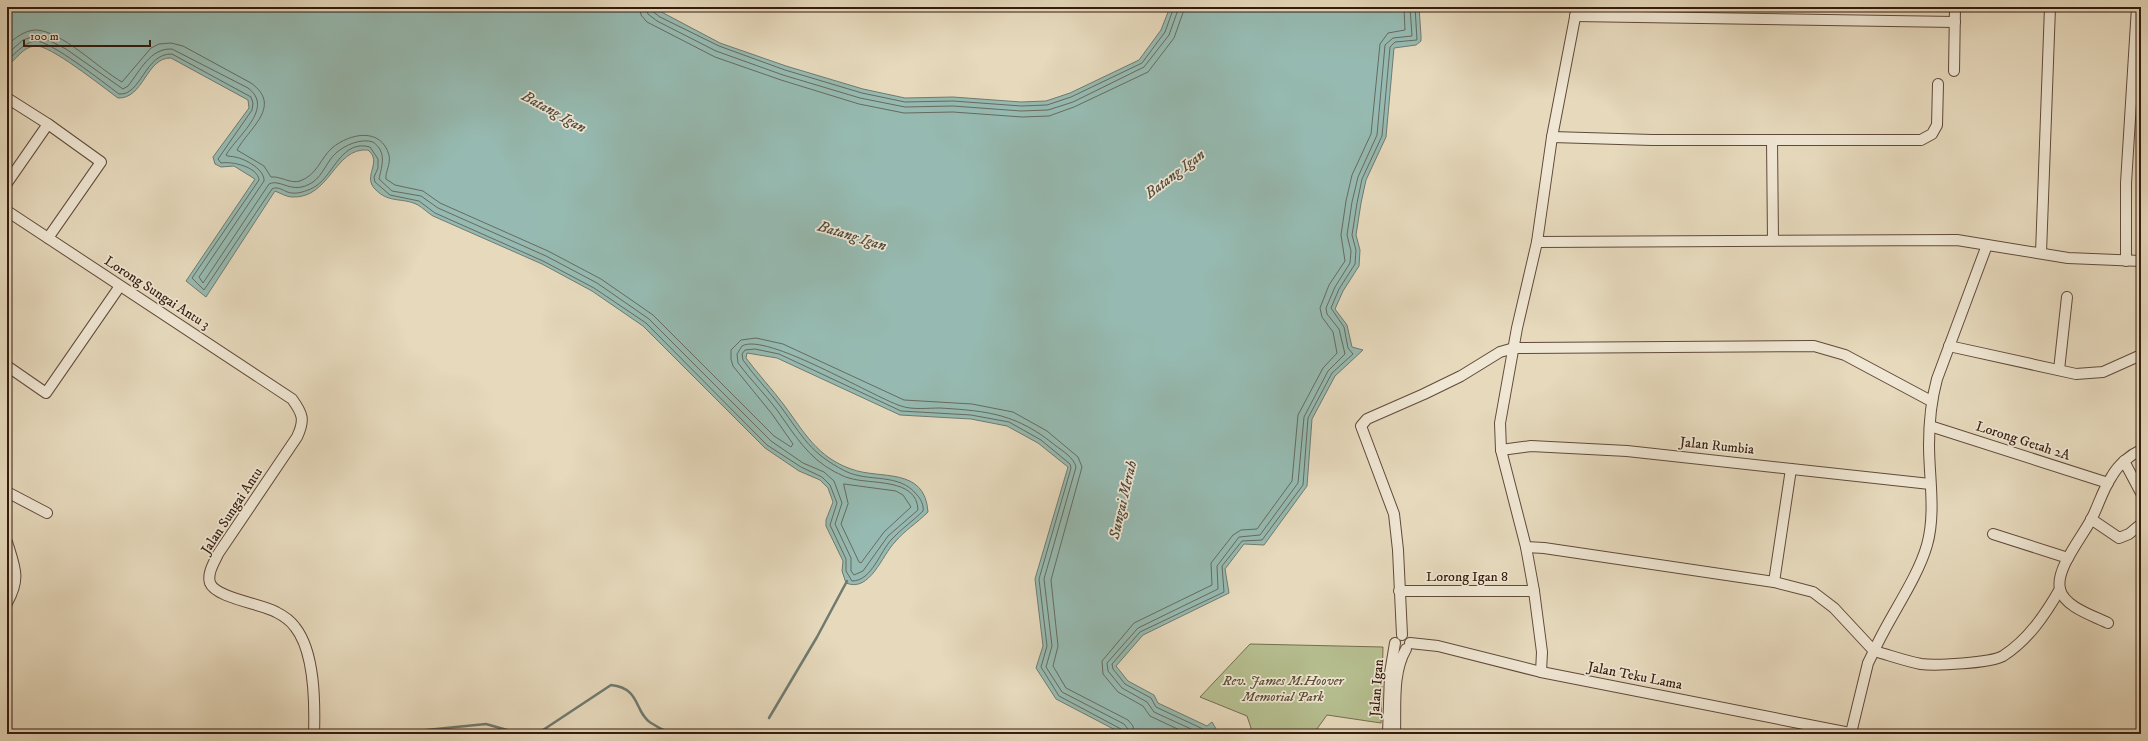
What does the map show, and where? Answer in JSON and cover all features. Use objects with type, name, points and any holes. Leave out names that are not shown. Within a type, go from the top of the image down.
[{"type":"street","points":[[1759,7],[1760,18]]},
{"type":"street","points":[[1954,71],[1955,7]]},
{"type":"street","points":[[2041,253],[2050,7]]},
{"type":"street","points":[[2126,261],[2126,183],[2137,7]]},
{"type":"street","points":[[1541,672],[1542,652],[1534,591],[1526,547],[1501,450],[1500,423],[1536,242],[1552,137],[1576,12],[1955,22]]},
{"type":"street","points":[[1552,137],[1652,140],[1921,140],[1932,134],[1937,125],[1938,84]]},
{"type":"street","points":[[7,98],[48,124],[101,162],[48,238]]},
{"type":"street","points":[[7,183],[48,124]]},
{"type":"street","points":[[1772,140],[1773,240]]},
{"type":"street","name":"Lorong Sungai Antu 3","points":[[7,211],[292,399]]},
{"type":"street","points":[[1536,242],[1957,240],[2068,258],[2141,261]]},
{"type":"street","points":[[1853,734],[1868,663],[1919,567],[1927,545],[1930,525],[1931,401],[1949,346],[1987,245]]},
{"type":"street","points":[[7,366],[46,393],[120,286]]},
{"type":"street","points":[[2059,370],[2067,297]]},
{"type":"street","points":[[1402,635],[1398,550],[1394,514],[1361,426],[1367,419],[1461,376],[1500,352],[1514,348],[1814,346],[1845,355],[1931,401]]},
{"type":"street","points":[[1949,346],[2076,374],[2098,373],[2141,356]]},
{"type":"street","name":"Jalan Sungai Antu","points":[[292,399],[301,411],[302,426],[297,437],[218,554],[209,572],[210,583],[216,589],[228,595],[276,611],[288,618],[296,629],[305,643],[309,657],[314,715],[314,734]]},
{"type":"street","name":"Lorong Getah 2A","points":[[1930,426],[2108,483]]},
{"type":"street","name":"Jalan Rumbia","points":[[1501,450],[1531,446],[1627,451],[1930,484]]},
{"type":"street","points":[[2108,623],[2073,606],[2062,594],[2059,582],[2068,558],[2091,519],[2112,476],[2124,461],[2141,450]]},
{"type":"street","points":[[2124,461],[2141,494]]},
{"type":"street","points":[[1774,582],[1791,469]]},
{"type":"street","points":[[7,492],[47,514]]},
{"type":"street","points":[[2091,519],[2119,538],[2129,534],[2141,524]]},
{"type":"street","points":[[1993,534],[2068,558]]},
{"type":"street","points":[[7,542],[15,567],[16,579],[15,587],[7,603]]},
{"type":"street","points":[[1526,547],[1544,548],[1774,582],[1799,588],[1818,595],[1834,608],[1874,651],[1922,664],[1961,664],[2002,657],[2029,633],[2047,612],[2060,589]]},
{"type":"street","name":"Lorong Igan 8","points":[[1399,591],[1534,591]]},
{"type":"street","points":[[1402,635],[1408,638],[1408,646],[1399,650],[1395,643],[1397,637],[1402,635]]},
{"type":"street","name":"Jalan Igan","points":[[1388,734],[1390,673],[1395,643]]},
{"type":"street","name":"Jalan Teku Lama","points":[[1408,646],[1438,646],[1541,672],[1853,734]]},
{"type":"street","name":"Jalan Igan","points":[[1396,734],[1397,673],[1400,659],[1408,646]]},
{"type":"green space","name":"Rev. James M.Hoover Memorial Park","points":[[1250,644],[1383,647],[1381,723],[1327,715],[1314,733],[1253,734],[1247,716],[1200,697]]},
{"type":"water","points":[[7,7],[652,7],[720,43],[786,66],[863,89],[905,98],[953,97],[1021,102],[1046,101],[1070,93],[1139,60],[1161,30],[1170,7],[1419,7],[1421,41],[1416,45],[1394,48],[1386,137],[1366,180],[1361,203],[1356,235],[1360,250],[1359,266],[1343,291],[1335,309],[1347,325],[1352,347],[1363,350],[1335,376],[1312,419],[1307,486],[1264,545],[1244,544],[1225,569],[1229,593],[1143,635],[1116,666],[1128,681],[1154,695],[1158,703],[1207,726],[1212,722],[1219,734],[1123,734],[1056,699],[1036,668],[1043,646],[1035,579],[1068,467],[1038,443],[1007,426],[971,419],[900,415],[777,358],[747,353],[746,358],[812,443],[820,451],[839,464],[851,469],[899,477],[910,481],[919,487],[925,497],[928,512],[906,531],[890,548],[869,578],[862,583],[854,585],[846,583],[842,571],[843,561],[826,526],[826,520],[833,502],[828,488],[820,480],[799,471],[765,448],[643,326],[592,291],[542,264],[433,216],[418,205],[407,201],[391,199],[380,194],[372,184],[371,174],[374,159],[368,150],[357,151],[347,156],[324,182],[315,190],[305,195],[290,197],[275,191],[206,297],[186,281],[255,179],[234,166],[221,167],[215,164],[213,157],[249,108],[248,100],[171,58],[163,59],[156,64],[134,92],[127,97],[118,98],[63,58],[42,47],[30,47],[7,65]]},
{"type":"waterway","points":[[769,718],[817,637],[847,581]]},
{"type":"waterway","points":[[533,734],[543,730],[611,685],[621,687],[628,691],[646,718],[661,729],[671,731],[703,731],[716,734]]},
{"type":"waterway","points":[[421,734],[426,730],[486,724],[521,734]]},
{"type":"waterway","points":[[266,734],[273,732],[276,734]]},
{"type":"water label","name":"Batang Igan","points":[[554,112]]},
{"type":"water label","name":"Batang Igan","points":[[1175,174]]},
{"type":"water label","name":"Batang Igan","points":[[852,236]]},
{"type":"water label","name":"Sungai Merah","points":[[1123,500]]}]
